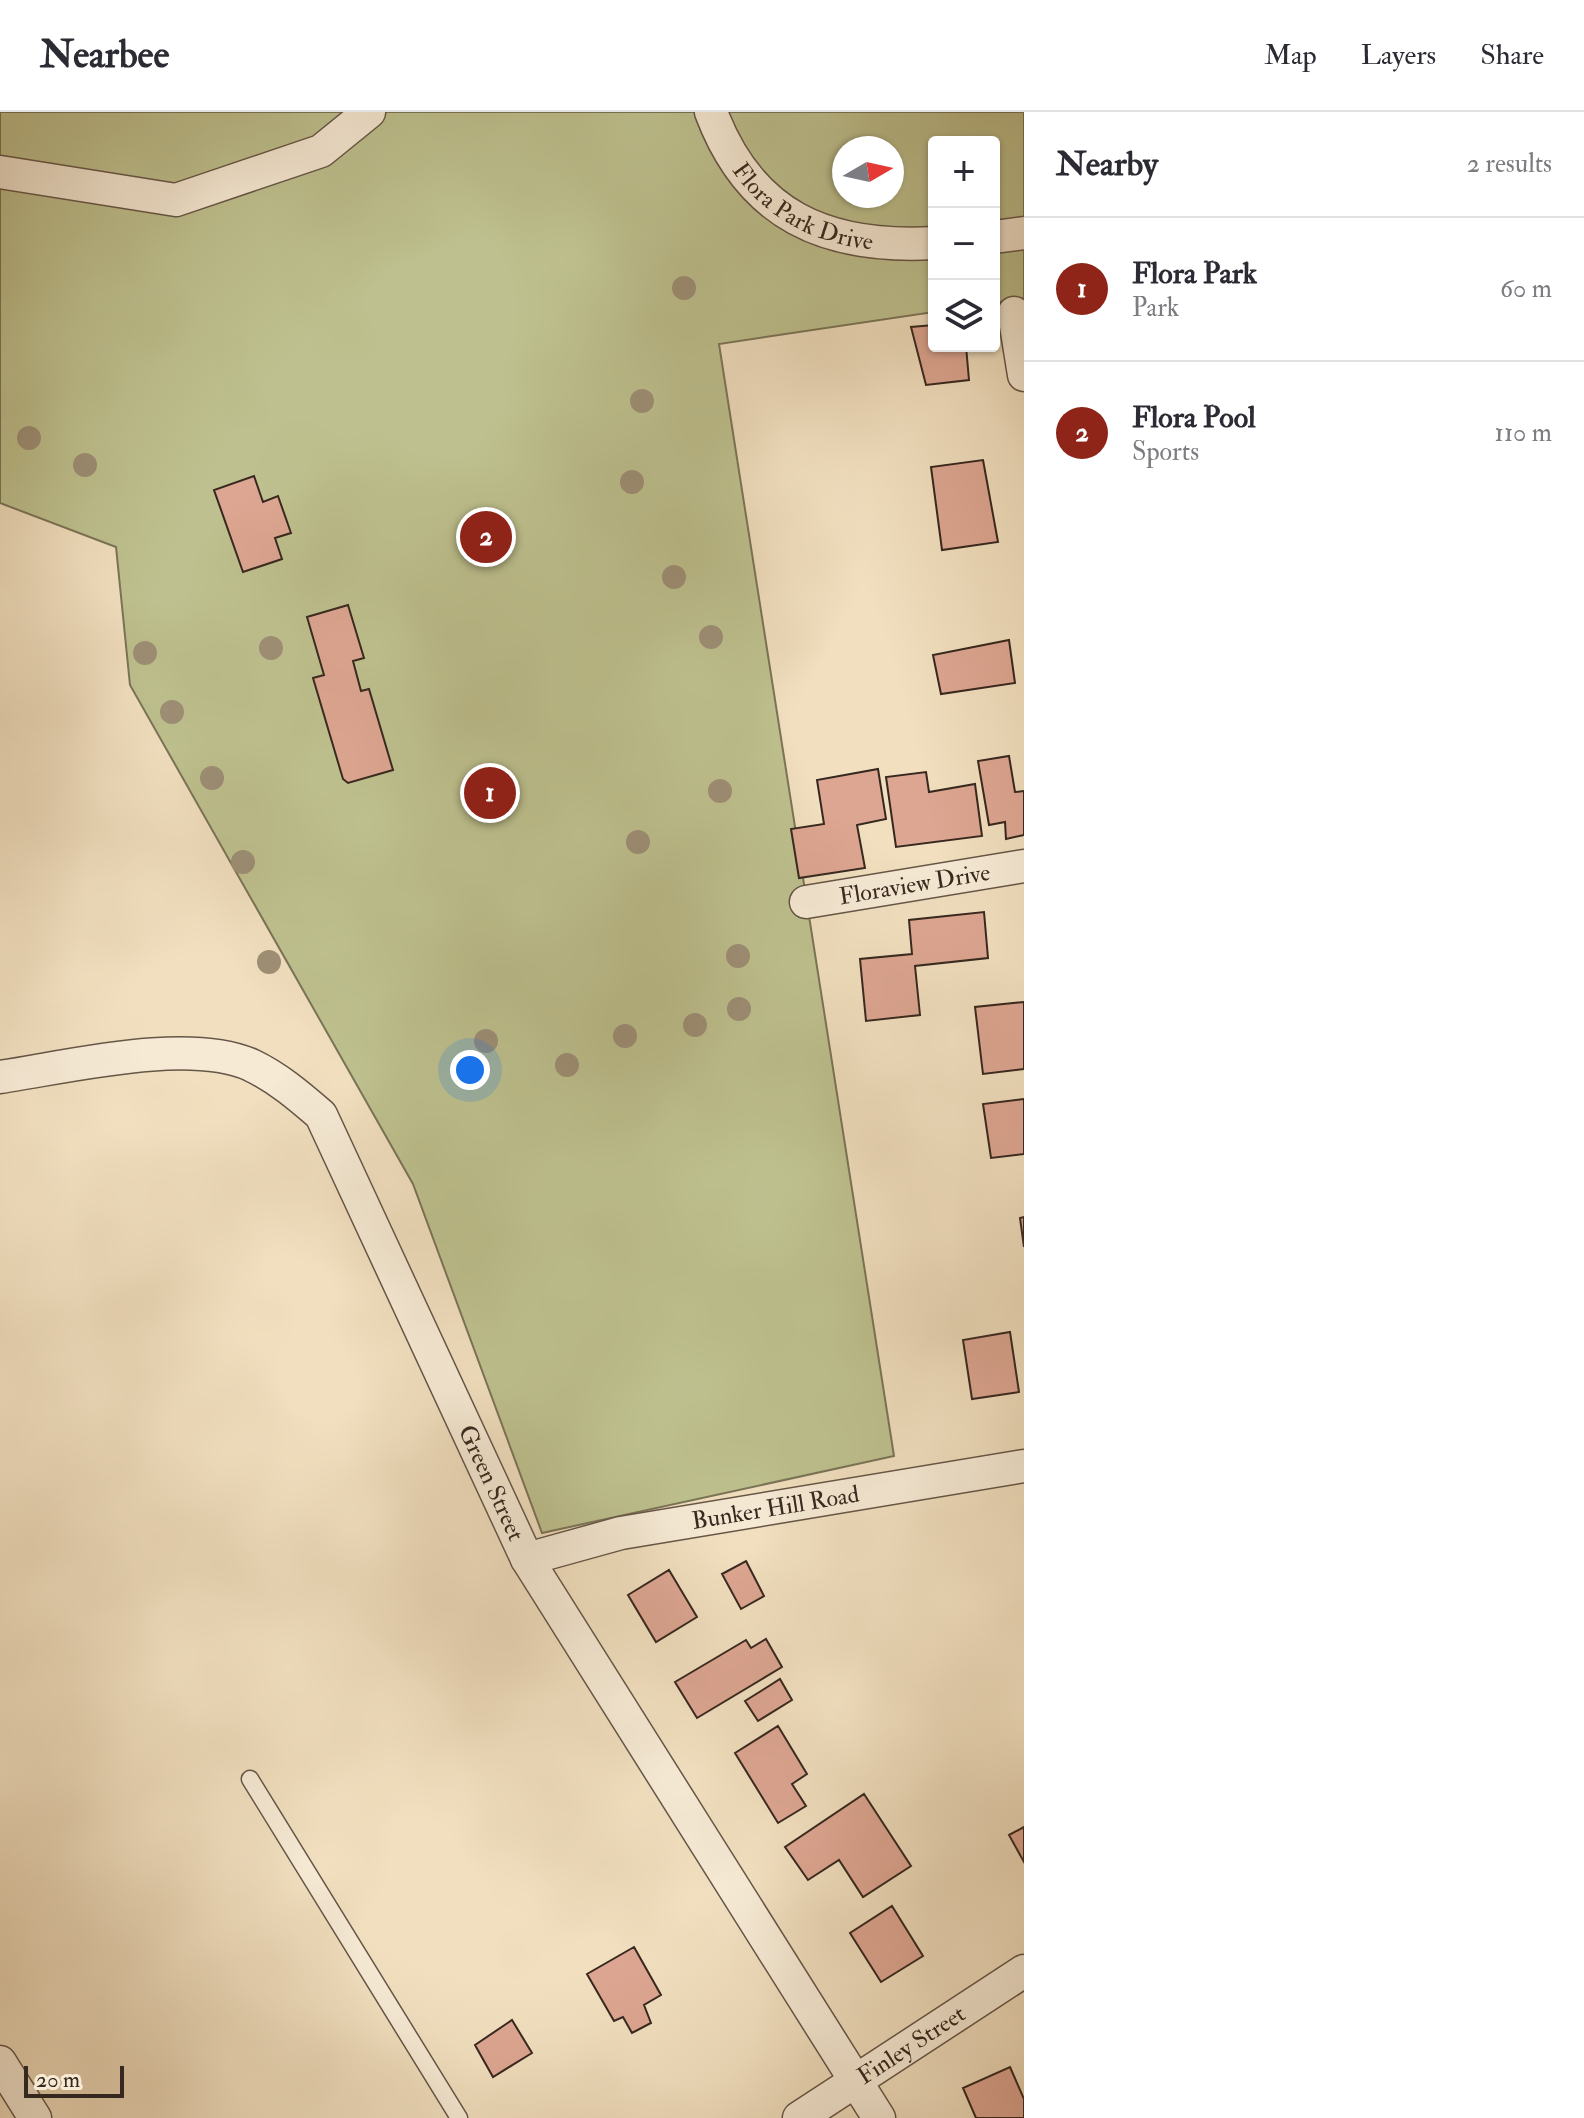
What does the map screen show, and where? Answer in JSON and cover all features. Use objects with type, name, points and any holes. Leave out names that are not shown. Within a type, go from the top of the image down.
[{"type":"street","points":[[0,172],[176,200],[321,151],[369,112]]},
{"type":"street","name":"Flora Park Drive","points":[[711,112],[724,147],[748,182],[796,218],[830,234],[889,242],[928,243]]},
{"type":"street","points":[[1000,236],[1024,233]]},
{"type":"street","points":[[1014,313],[1024,375]]},
{"type":"street","name":"Floraview Drive","points":[[806,902],[1024,866]]},
{"type":"street","name":"Green Street","points":[[0,1077],[138,1056],[201,1055],[248,1064],[284,1083],[321,1115],[527,1559],[879,2118]]},
{"type":"street","name":"Bunker Hill Road","points":[[527,1559],[621,1533],[1024,1466]]},
{"type":"street","name":"Finley Street","points":[[799,2118],[857,2083],[1024,1971]]},
{"type":"street","points":[[0,2062],[35,2118]]},
{"type":"lane","points":[[250,1779],[459,2118]]},
{"type":"green space","points":[[0,112],[1024,112],[1024,298],[1000,302],[1000,136],[928,136],[928,313],[719,344],[894,1456],[542,1533],[413,1184],[130,685],[116,547],[0,503]]},
{"type":"building","points":[[928,326],[928,352],[967,352],[969,380],[926,385],[911,327]]},
{"type":"building","points":[[983,460],[998,542],[942,550],[931,467]]},
{"type":"building","points":[[254,476],[263,502],[278,496],[291,533],[275,538],[282,559],[243,572],[214,490]]},
{"type":"building","points":[[348,605],[364,658],[353,661],[361,691],[369,689],[393,770],[348,783],[343,779],[313,678],[324,675],[307,617]]},
{"type":"building","points":[[1009,640],[1015,683],[941,694],[933,655]]},
{"type":"building","points":[[1009,756],[1015,792],[1024,791],[1024,835],[1006,839],[1005,822],[989,825],[978,761]]},
{"type":"building","points":[[878,769],[886,819],[857,825],[865,868],[799,878],[791,829],[824,824],[817,780]]},
{"type":"building","points":[[926,772],[929,792],[975,784],[982,836],[896,847],[886,777]]},
{"type":"building","points":[[984,912],[988,958],[915,966],[920,1015],[866,1021],[860,959],[912,954],[909,920]]},
{"type":"building","points":[[1024,1002],[1024,1069],[983,1074],[975,1007]]},
{"type":"building","points":[[1024,1099],[1024,1154],[991,1158],[983,1104]]},
{"type":"building","points":[[1024,1217],[1024,1247],[1020,1218]]},
{"type":"building","points":[[1010,1332],[1019,1392],[972,1399],[963,1340]]},
{"type":"building","points":[[746,1561],[764,1596],[741,1609],[722,1574]]},
{"type":"building","points":[[669,1570],[697,1617],[656,1642],[628,1595]]},
{"type":"building","points":[[766,1639],[782,1667],[697,1718],[675,1682],[746,1640],[751,1648]]},
{"type":"building","points":[[780,1679],[792,1700],[758,1721],[745,1701]]},
{"type":"building","points":[[778,1726],[807,1774],[792,1784],[806,1806],[778,1823],[735,1753]]},
{"type":"building","points":[[864,1794],[911,1866],[863,1897],[839,1860],[808,1880],[785,1847]]},
{"type":"building","points":[[1024,1827],[1024,1862],[1009,1835]]},
{"type":"building","points":[[892,1906],[923,1956],[881,1982],[850,1933]]},
{"type":"building","points":[[634,1947],[661,1995],[644,2005],[651,2023],[632,2033],[623,2017],[614,2021],[587,1974]]},
{"type":"building","points":[[512,2020],[532,2053],[493,2077],[475,2045]]},
{"type":"building","points":[[1010,2067],[1024,2099],[1024,2118],[976,2118],[963,2088]]},
{"type":"place","name":"Flora Pool","points":[[486,537]]},
{"type":"place","name":"Flora Park","points":[[490,793]]}]
